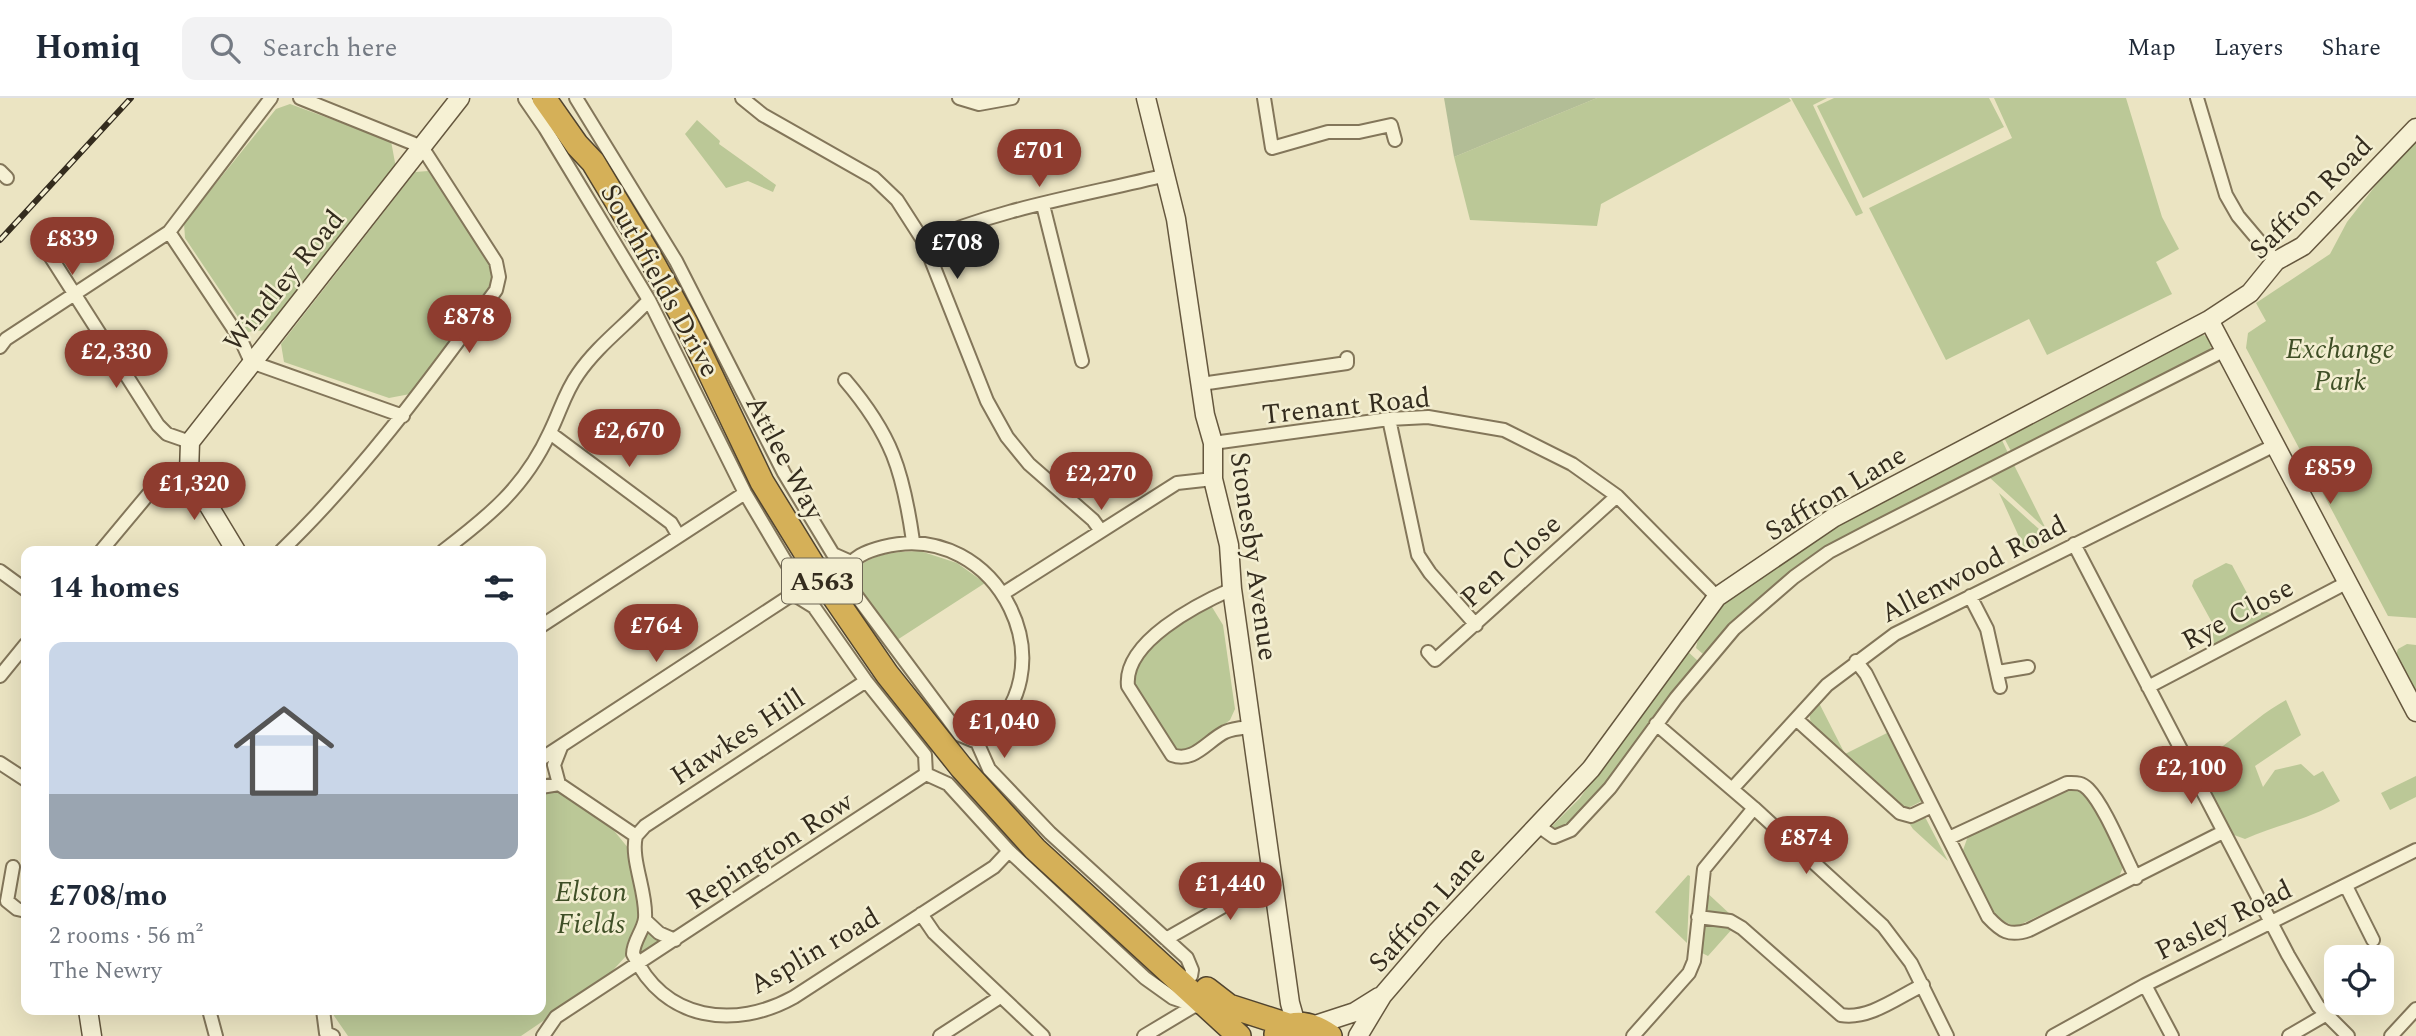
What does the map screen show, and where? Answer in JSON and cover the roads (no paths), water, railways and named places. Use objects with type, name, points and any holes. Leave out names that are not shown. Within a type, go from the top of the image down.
[{"type":"highway","name":"Attlee Way","points":[[560,105],[577,145],[593,162],[672,296],[758,475],[853,627],[961,767],[1035,849],[1135,940],[1202,1008],[1239,1036]]},
{"type":"highway","name":"Attlee Way","points":[[1135,940],[1191,976],[1229,1006],[1300,1029]]},
{"type":"main road","name":"Windley Road","points":[[190,442],[460,98]]},
{"type":"main road","name":"Stonesby Avenue","points":[[1149,99],[1166,175],[1213,443],[1213,479],[1229,545],[1232,589],[1290,1003],[1300,1029]]},
{"type":"main road","name":"Saffron Road","points":[[2239,300],[2260,284],[2276,261],[2303,246],[2416,128]]},
{"type":"main road","name":"Saffron Lane","points":[[1358,1036],[1382,996],[1611,744],[1717,597],[1833,518],[2208,320],[2239,300]]},
{"type":"main road","points":[[2208,320],[2416,712]]},
{"type":"main road","points":[[190,442],[189,473],[233,546]]},
{"type":"main road","name":"Saffron Lane","points":[[1300,1029],[1355,1012],[1382,996]]},
{"type":"main road","points":[[89,1015],[92,1036]]},
{"type":"street","points":[[0,347],[6,339],[169,232],[271,98]]},
{"type":"street","points":[[286,546],[329,503],[403,416],[496,290],[499,277],[496,262],[422,147],[300,98]]},
{"type":"street","points":[[742,98],[764,115],[874,178],[897,200],[924,242],[987,401],[1007,437],[1029,464],[1093,520],[1101,531]]},
{"type":"street","points":[[959,98],[979,104],[1012,98]]},
{"type":"street","points":[[1264,98],[1275,162]]},
{"type":"street","points":[[2197,98],[2227,195],[2238,216],[2276,261]]},
{"type":"street","name":"Southfields Drive","points":[[525,99],[560,105],[676,261],[784,473],[832,554],[851,562]]},
{"type":"street","name":"Southfields Drive","points":[[560,105],[613,235],[649,300],[745,493],[793,574],[793,594]]},
{"type":"street","points":[[1272,148],[1328,132],[1359,132],[1391,125],[1395,140]]},
{"type":"street","points":[[924,242],[949,231],[1166,175]]},
{"type":"street","points":[[1043,205],[1082,361]]},
{"type":"street","points":[[169,232],[241,340],[251,362],[403,416]]},
{"type":"street","points":[[40,240],[158,425],[167,434],[190,442]]},
{"type":"street","points":[[449,546],[504,503],[550,433],[559,405],[579,372],[613,332],[649,300]]},
{"type":"street","name":"Saffron Lane","points":[[1537,825],[1549,836],[1565,834],[1610,788],[1656,724],[1734,629],[1757,607],[1829,552],[2225,350]]},
{"type":"street","points":[[1201,384],[1348,363],[1347,358]]},
{"type":"street","points":[[845,380],[870,409],[894,451],[906,492],[913,541]]},
{"type":"street","name":"Trenant Road","points":[[1213,443],[1390,419],[1439,418],[1504,430],[1563,458],[1617,496],[1717,597]]},
{"type":"street","points":[[1390,419],[1418,555],[1430,573],[1476,625]]},
{"type":"street","points":[[550,433],[671,523],[678,535]]},
{"type":"street","name":"Allenwood Road","points":[[1732,789],[1827,685],[1895,634],[2275,445]]},
{"type":"street","points":[[105,546],[151,491],[189,473]]},
{"type":"street","points":[[1004,593],[1177,483],[1213,479]]},
{"type":"street","points":[[546,623],[745,493]]},
{"type":"street","name":"Pen Close","points":[[1435,661],[1617,496]]},
{"type":"street","points":[[977,741],[989,733],[1003,716],[1019,679],[1019,632],[1004,593],[995,581],[964,557],[947,548],[913,541],[881,547],[851,562],[845,577],[854,593],[960,735],[977,741],[989,769],[1099,880],[1187,958],[1192,970],[1191,976]]},
{"type":"street","points":[[2074,544],[2223,832],[2306,987],[2324,1014]]},
{"type":"street","points":[[0,571],[21,586]]},
{"type":"street","name":"Rye Close","points":[[2148,687],[2348,582]]},
{"type":"street","points":[[1232,589],[1203,601],[1157,633],[1132,661],[1128,686],[1172,755],[1181,758],[1194,754],[1222,733],[1252,727]]},
{"type":"street","points":[[546,756],[793,594],[814,607],[866,681],[925,755],[926,774],[948,784],[1009,851],[1145,978],[1173,998],[1202,1008]]},
{"type":"street","points":[[1969,596],[1987,629],[2000,687]]},
{"type":"street","points":[[0,676],[21,649]]},
{"type":"street","points":[[1856,661],[1866,674],[1988,916],[2006,933],[2016,935],[2029,930],[2223,832]]},
{"type":"street","points":[[1998,672],[2028,667]]},
{"type":"street","name":"Hawkes Hill","points":[[636,836],[645,826],[866,681]]},
{"type":"street","points":[[1796,719],[1900,813],[1911,816],[1932,806]]},
{"type":"street","points":[[1656,724],[1754,807],[1884,926],[1923,985],[1947,1036]]},
{"type":"street","points":[[543,1036],[556,1017],[637,964],[633,948],[645,920],[643,882],[634,847],[636,836],[559,784],[554,765],[561,746]]},
{"type":"street","points":[[0,763],[21,777]]},
{"type":"street","name":"Repington Row","points":[[637,964],[926,774]]},
{"type":"street","points":[[1949,838],[2067,783],[2079,783],[2088,789],[2136,878]]},
{"type":"street","points":[[546,786],[559,784]]},
{"type":"street","points":[[1633,1036],[1689,973],[1694,961],[1704,869],[1754,807]]},
{"type":"street","name":"Pasley Road","points":[[2053,1036],[2145,985],[2416,850]]},
{"type":"street","name":"Asplin road","points":[[637,964],[656,989],[690,1009],[728,1017],[759,1014],[794,996],[921,915],[994,867],[1009,851]]},
{"type":"street","points":[[13,867],[7,901],[11,906],[21,909]]},
{"type":"street","points":[[1166,939],[1222,907],[1271,868]]},
{"type":"street","points":[[2346,886],[2374,940]]},
{"type":"street","points":[[921,915],[934,933],[1044,1036]]},
{"type":"street","points":[[1698,917],[1730,921],[1742,928],[1841,1015],[1854,1017],[1867,1014],[1923,985]]},
{"type":"street","points":[[645,920],[659,933],[675,940]]},
{"type":"street","points":[[2145,985],[2172,1036]]},
{"type":"street","points":[[940,1036],[1000,997]]},
{"type":"street","points":[[1144,1036],[1202,1008]]},
{"type":"street","points":[[2391,1036],[2416,1009]]},
{"type":"street","points":[[210,1015],[216,1036]]},
{"type":"street","points":[[324,1015],[327,1035]]},
{"type":"street","points":[[2290,1036],[2325,1015],[2348,1036]]},
{"type":"railway","points":[[0,240],[131,98]]},
{"type":"park label","name":"Exchange Park","points":[[2340,364]]},
{"type":"park label","name":"Elston Fields","points":[[591,907]]}]
